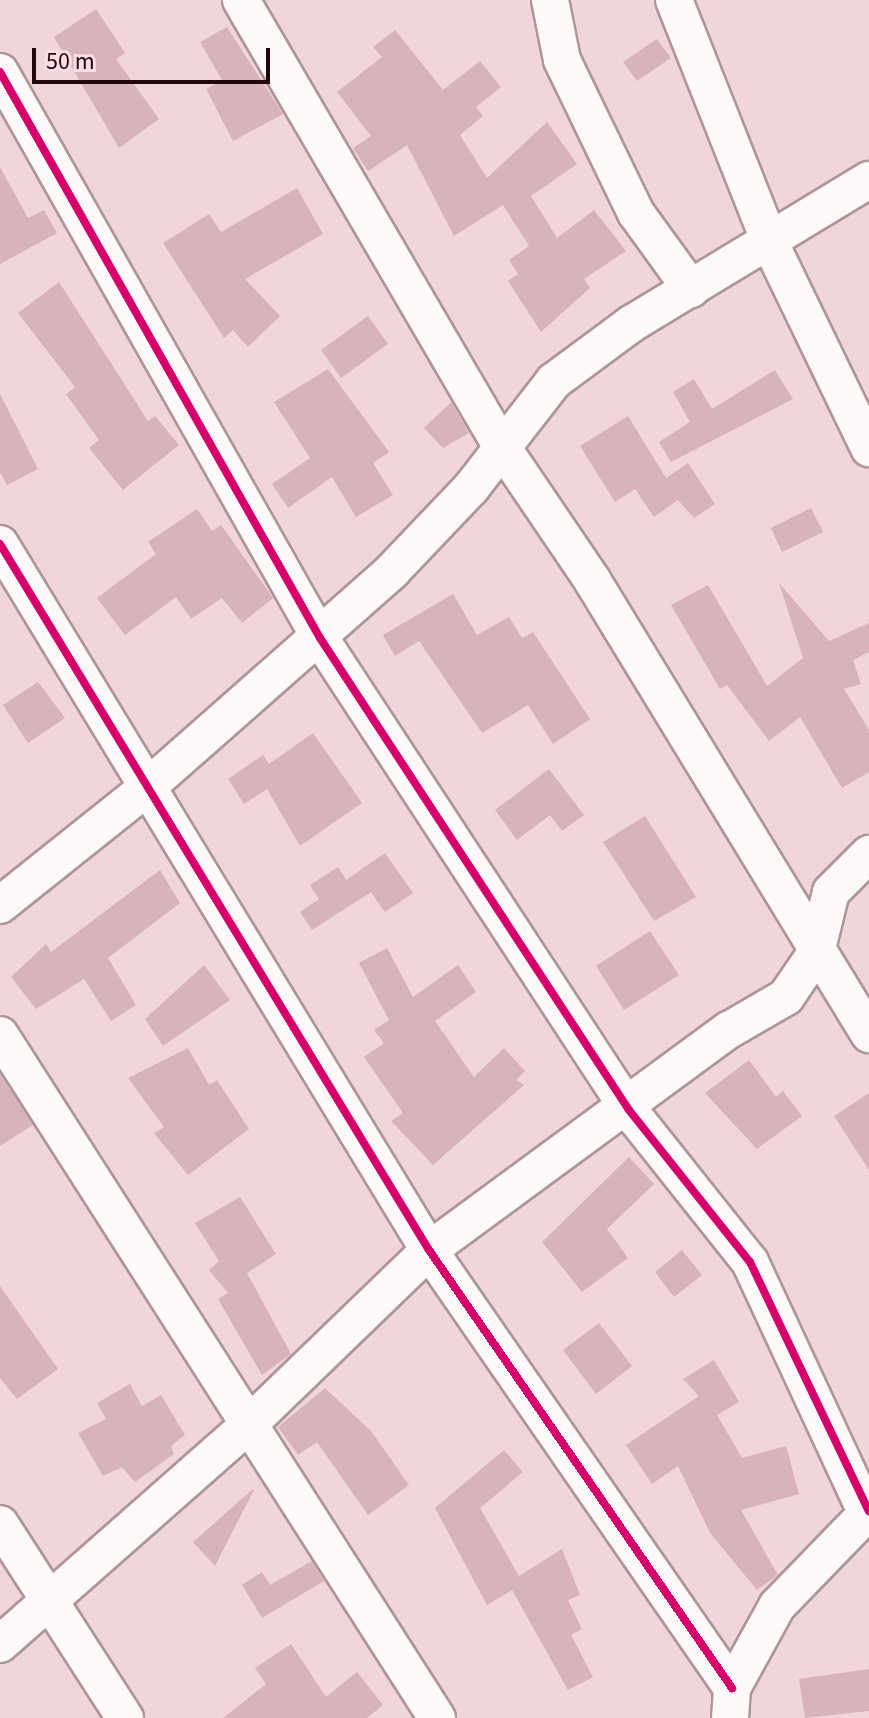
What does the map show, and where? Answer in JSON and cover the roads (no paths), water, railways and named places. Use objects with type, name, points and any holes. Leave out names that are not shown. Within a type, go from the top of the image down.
[{"type":"street","points":[[241,0],[500,444],[592,580],[816,953],[869,1034]]},
{"type":"street","points":[[550,0],[562,60],[636,213],[691,289]]},
{"type":"street","points":[[674,0],[770,243],[869,448]]},
{"type":"street","points":[[0,72],[320,638],[629,1110],[750,1262],[868,1512],[777,1606],[731,1703]]},
{"type":"street","points":[[0,905],[144,790],[320,638],[471,488],[500,444],[554,381],[691,289],[869,180]]},
{"type":"street","points":[[0,544],[144,790],[429,1250],[731,1703]]},
{"type":"street","points":[[0,1644],[49,1607],[246,1427],[429,1250],[629,1110],[729,1030],[786,997],[816,953],[831,892],[869,854]]},
{"type":"street","points":[[0,1035],[246,1427],[437,1718]]},
{"type":"street","points":[[0,1524],[49,1607],[125,1718]]}]
